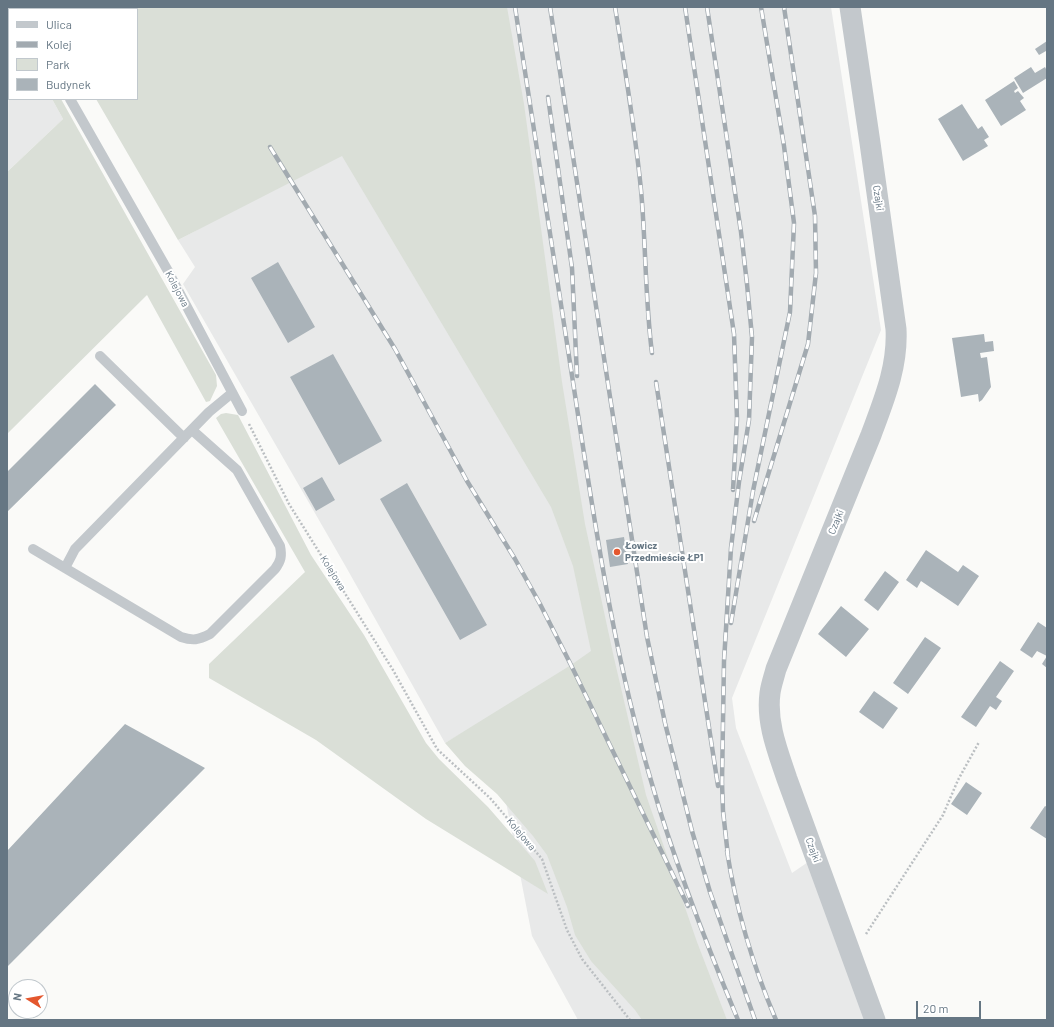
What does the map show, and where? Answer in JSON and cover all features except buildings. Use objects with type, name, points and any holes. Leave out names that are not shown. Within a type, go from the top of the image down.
[{"type":"street","name":"Czajki","points":[[850,7],[896,328],[897,344],[895,361],[885,396],[871,435],[779,662],[770,694],[770,722],[776,748],[875,1020]]},
{"type":"lane","name":"Kolejowa","points":[[71,100],[168,271],[242,411]]},
{"type":"lane","points":[[100,356],[184,438]]},
{"type":"lane","points":[[65,568],[75,549],[209,412],[232,393]]},
{"type":"lane","points":[[33,549],[181,637],[191,640],[210,634],[275,569],[280,563],[282,555],[280,546],[237,470],[192,430]]},
{"type":"path","name":"Kolejowa","points":[[242,411],[289,504],[393,670],[437,749],[490,798],[542,859],[567,930],[582,960],[630,1020]]},
{"type":"path","points":[[850,952],[858,946],[943,815],[958,780],[979,742]]},
{"type":"shaded area","points":[[831,7],[881,330],[732,698],[736,728],[792,873],[811,860],[872,1020],[578,1020],[532,936],[506,802],[464,732],[445,743],[346,567],[183,284],[195,267],[178,240],[197,230],[138,13],[138,8],[90,8]]},
{"type":"shaded area","points":[[7,51],[8,100],[53,100],[63,119],[7,172]]},
{"type":"green space","points":[[507,7],[524,104],[562,382],[585,524],[614,658],[646,795],[697,942],[727,1020],[642,1020],[635,1010],[591,961],[575,935],[567,907],[547,855],[533,836],[497,794],[465,766],[445,743],[591,651],[573,566],[551,507],[342,156],[178,240],[97,100],[138,100],[138,8],[42,8]]},
{"type":"green space","points":[[53,100],[62,100],[216,375],[217,386],[210,401],[206,402],[147,295],[7,434],[7,172],[63,119]]},
{"type":"green space","points":[[226,413],[238,415],[311,555],[364,635],[426,743],[439,759],[488,807],[535,861],[548,894],[426,819],[316,740],[209,678],[209,664],[305,572],[216,418],[221,414]]},
{"type":"railway","points":[[515,7],[582,444],[616,639],[639,736],[661,814],[703,933],[738,1020]]},
{"type":"railway","points":[[550,7],[647,637],[665,723],[692,831],[710,892],[755,1020]]},
{"type":"railway","points":[[615,7],[630,98],[639,167],[652,353]]},
{"type":"railway","points":[[685,7],[734,334],[737,419],[733,490]]},
{"type":"railway","points":[[707,7],[741,232],[752,337],[749,420],[739,482],[731,548],[724,661],[722,782],[723,811],[728,856]]},
{"type":"railway","points":[[731,623],[753,491],[790,312],[794,223],[784,146],[761,7]]},
{"type":"railway","points":[[754,521],[808,344],[816,273],[815,216],[784,7]]},
{"type":"railway","points":[[548,97],[572,268],[577,376]]},
{"type":"railway","points":[[270,147],[395,349],[467,481],[515,559],[540,604],[688,906]]},
{"type":"railway","points":[[656,382],[718,786]]},
{"type":"railway","points":[[727,851],[735,894],[746,937],[776,1020]]},
{"type":"place","name":"Łowicz Przedmieście ŁP1","points":[[617,552]]}]
